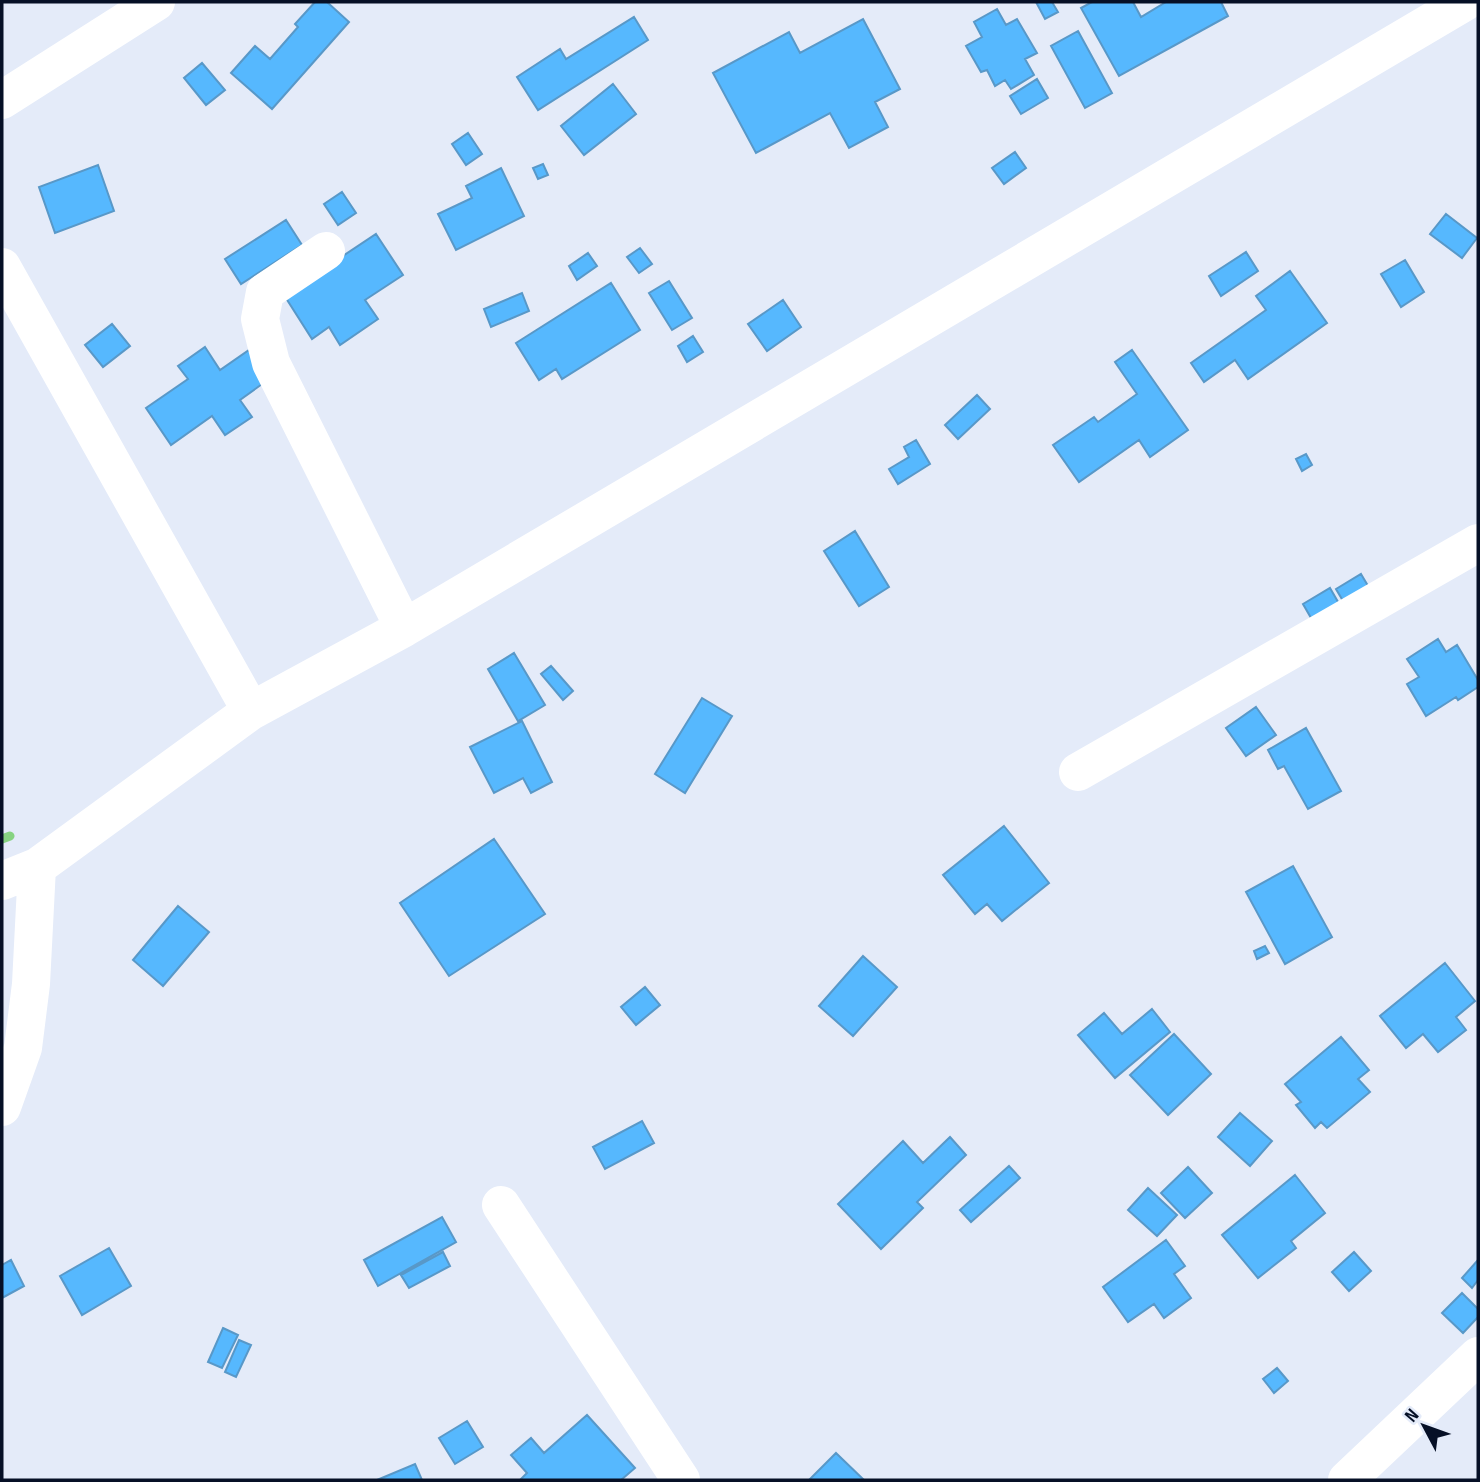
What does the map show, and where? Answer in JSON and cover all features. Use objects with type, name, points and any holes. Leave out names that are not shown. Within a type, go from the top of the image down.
[{"type":"street","points":[[2,100],[156,2]]},
{"type":"street","points":[[2,881],[37,867],[251,711],[404,628],[1465,2]]},
{"type":"street","points":[[326,251],[265,292],[260,319],[271,363],[404,628]]},
{"type":"street","points":[[2,267],[251,711]]},
{"type":"street","points":[[1078,772],[1478,543]]},
{"type":"street","points":[[2,1107],[23,1048],[37,867]]},
{"type":"street","points":[[501,1205],[681,1480]]},
{"type":"street","points":[[1348,1480],[1478,1356]]},
{"type":"building","points":[[315,2],[327,2],[349,22],[272,109],[231,73],[255,46],[270,59],[298,27],[295,24]]},
{"type":"building","points":[[1036,2],[1052,2],[1058,12],[1045,19]]},
{"type":"building","points":[[1092,2],[1133,2],[1141,17],[1166,2],[1221,2],[1228,16],[1119,76],[1081,8]]},
{"type":"building","points":[[997,9],[1006,25],[1017,19],[1037,53],[1025,59],[1034,75],[1011,89],[1005,80],[995,86],[987,70],[981,72],[966,46],[982,37],[974,22]]},
{"type":"building","points":[[634,17],[648,40],[538,110],[517,77],[560,49],[566,59]]},
{"type":"building","points":[[863,19],[900,89],[875,102],[888,127],[849,148],[830,113],[756,153],[713,73],[789,32],[800,53]]},
{"type":"building","points":[[1078,31],[1112,93],[1085,108],[1051,46]]},
{"type":"building","points":[[202,63],[225,90],[206,105],[184,78]]},
{"type":"building","points":[[1037,79],[1048,98],[1021,114],[1010,96]]},
{"type":"building","points":[[613,84],[636,114],[584,155],[561,126]]},
{"type":"building","points":[[468,133],[482,154],[466,165],[452,144]]},
{"type":"building","points":[[1015,152],[1026,168],[1004,184],[992,168]]},
{"type":"building","points":[[543,164],[548,175],[538,179],[533,168]]},
{"type":"building","points":[[98,165],[114,211],[55,233],[39,187]]},
{"type":"building","points":[[501,168],[524,216],[456,250],[438,214],[472,198],[466,186]]},
{"type":"building","points":[[342,192],[356,213],[338,225],[324,204]]},
{"type":"building","points":[[1446,214],[1477,238],[1462,258],[1430,234]]},
{"type":"building","points":[[286,220],[302,245],[241,284],[225,259]]},
{"type":"building","points":[[376,234],[403,275],[365,300],[378,319],[340,345],[329,327],[312,339],[284,295]]},
{"type":"building","points":[[640,248],[652,264],[639,273],[627,257]]},
{"type":"building","points":[[1246,252],[1258,271],[1221,296],[1209,276]]},
{"type":"building","points":[[588,253],[597,266],[577,280],[569,266]]},
{"type":"building","points":[[1405,260],[1424,292],[1401,307],[1381,274]]},
{"type":"building","points":[[1290,271],[1327,323],[1248,379],[1235,360],[1204,382],[1191,363],[1266,310],[1256,296]]},
{"type":"building","points":[[669,281],[692,318],[672,330],[649,293]]},
{"type":"building","points":[[611,283],[640,330],[562,379],[556,369],[539,380],[516,343]]},
{"type":"building","points":[[522,293],[529,311],[491,327],[484,309]]},
{"type":"building","points":[[783,300],[801,327],[767,351],[748,324]]},
{"type":"building","points":[[112,324],[130,346],[103,367],[85,345]]},
{"type":"building","points":[[693,336],[703,352],[687,362],[678,346]]},
{"type":"building","points":[[205,347],[220,370],[249,350],[269,379],[240,400],[252,417],[225,435],[212,416],[171,445],[146,408],[188,379],[178,366]]},
{"type":"building","points":[[1132,350],[1188,430],[1150,457],[1139,440],[1079,482],[1053,445],[1094,417],[1098,422],[1137,394],[1115,362]]},
{"type":"building","points":[[977,395],[990,409],[958,439],[945,425]]},
{"type":"building","points":[[916,440],[930,464],[898,484],[889,469],[909,457],[904,447]]},
{"type":"building","points":[[1306,454],[1312,465],[1302,471],[1296,459]]},
{"type":"building","points":[[855,531],[889,587],[859,606],[824,551]]},
{"type":"building","points":[[1361,574],[1374,596],[1349,611],[1336,589]]},
{"type":"building","points":[[1330,588],[1345,614],[1318,630],[1303,604]]},
{"type":"building","points":[[1438,639],[1446,652],[1457,645],[1478,680],[1478,687],[1426,716],[1407,684],[1419,677],[1407,659]]},
{"type":"building","points":[[514,653],[545,705],[518,721],[488,669]]},
{"type":"building","points":[[551,666],[573,691],[563,700],[541,674]]},
{"type":"building","points":[[702,698],[732,716],[685,793],[655,774]]},
{"type":"building","points":[[1256,707],[1276,735],[1246,756],[1226,728]]},
{"type":"building","points":[[522,721],[552,782],[531,793],[523,778],[494,793],[470,747]]},
{"type":"building","points":[[1306,728],[1341,791],[1308,809],[1284,766],[1278,769],[1268,750]]},
{"type":"building","points":[[1004,826],[1049,883],[1002,921],[987,904],[975,914],[943,875]]},
{"type":"building","points":[[494,839],[545,914],[449,976],[400,903]]},
{"type":"building","points":[[1293,866],[1332,937],[1285,964],[1246,892]]},
{"type":"building","points":[[178,906],[209,932],[163,986],[133,960]]},
{"type":"building","points":[[1265,946],[1269,953],[1257,959],[1254,951]]},
{"type":"building","points":[[863,956],[897,987],[853,1036],[819,1006]]},
{"type":"building","points":[[1445,963],[1475,1001],[1456,1017],[1466,1030],[1438,1052],[1423,1034],[1406,1048],[1380,1016]]},
{"type":"building","points":[[645,987],[660,1005],[636,1025],[621,1007]]},
{"type":"building","points":[[1152,1009],[1170,1032],[1115,1078],[1078,1035],[1104,1013],[1122,1034]]},
{"type":"building","points":[[1174,1034],[1211,1074],[1168,1115],[1130,1075]]},
{"type":"building","points":[[1341,1037],[1369,1070],[1358,1079],[1370,1092],[1327,1128],[1321,1122],[1315,1128],[1296,1105],[1301,1102],[1285,1084]]},
{"type":"building","points":[[1240,1113],[1272,1141],[1250,1166],[1218,1137]]},
{"type":"building","points":[[642,1121],[654,1143],[605,1169],[593,1147]]},
{"type":"building","points":[[950,1137],[966,1155],[917,1202],[923,1208],[881,1249],[838,1204],[903,1141],[923,1163]]},
{"type":"building","points":[[1009,1166],[1020,1178],[971,1222],[960,1210]]},
{"type":"building","points":[[1188,1167],[1212,1193],[1185,1218],[1161,1193]]},
{"type":"building","points":[[1295,1175],[1325,1213],[1291,1241],[1296,1248],[1258,1278],[1222,1235]]},
{"type":"building","points":[[1148,1188],[1177,1215],[1157,1236],[1128,1210]]},
{"type":"building","points":[[442,1217],[456,1242],[378,1286],[364,1260]]},
{"type":"building","points":[[1166,1240],[1185,1266],[1174,1274],[1191,1298],[1164,1318],[1154,1304],[1128,1322],[1103,1287]]},
{"type":"building","points":[[109,1248],[131,1286],[82,1315],[60,1276]]},
{"type":"building","points":[[443,1252],[450,1266],[409,1288],[401,1275]]},
{"type":"building","points":[[1354,1252],[1371,1271],[1349,1291],[1332,1272]]},
{"type":"building","points":[[11,1260],[24,1286],[2,1298],[2,1265]]},
{"type":"building","points":[[1478,1260],[1478,1280],[1472,1288],[1462,1278]]},
{"type":"building","points":[[1462,1293],[1478,1309],[1478,1317],[1463,1333],[1442,1313]]},
{"type":"building","points":[[223,1328],[238,1335],[222,1368],[208,1362]]},
{"type":"building","points":[[239,1340],[251,1345],[236,1377],[225,1372]]},
{"type":"building","points":[[1277,1368],[1288,1381],[1274,1393],[1263,1379]]},
{"type":"building","points":[[587,1415],[635,1468],[621,1480],[520,1480],[527,1473],[511,1455],[531,1438],[544,1453]]},
{"type":"building","points":[[467,1421],[483,1447],[455,1464],[439,1438]]},
{"type":"building","points":[[836,1453],[864,1480],[809,1480]]},
{"type":"building","points":[[415,1464],[422,1480],[377,1480]]},
{"type":"waterway","points":[[2,839],[10,836]]}]
